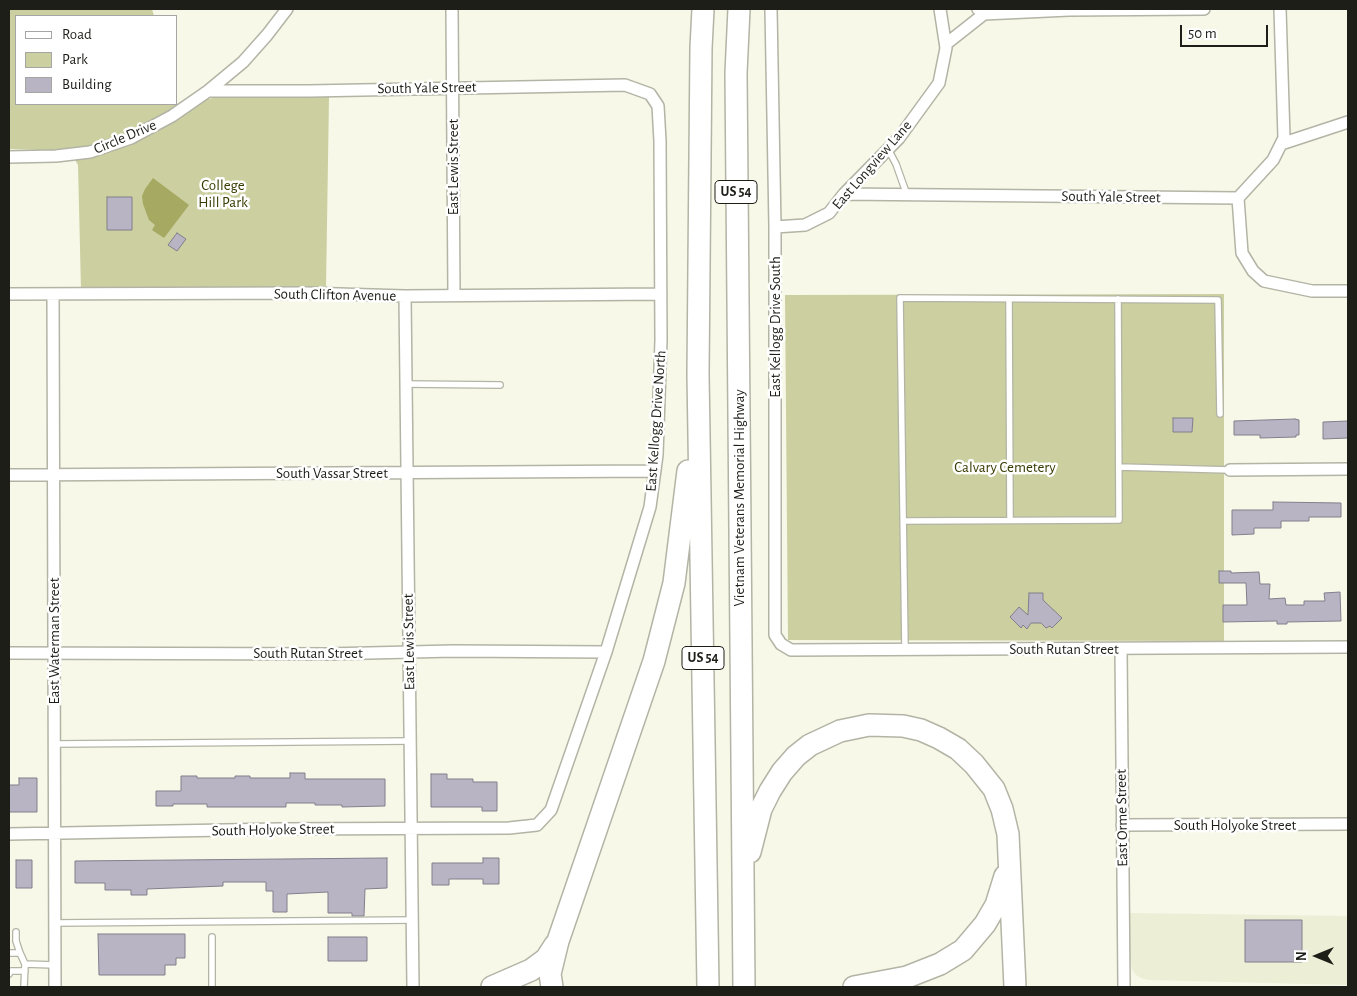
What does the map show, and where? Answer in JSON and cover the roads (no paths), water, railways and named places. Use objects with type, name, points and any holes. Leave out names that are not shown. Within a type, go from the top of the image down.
[{"type":"highway","name":"US 54","points":[[703,9],[698,374],[708,987]]},
{"type":"highway","name":"Vietnam Veterans Memorial Highway","points":[[739,9],[736,73],[741,834],[744,880],[744,987]]},
{"type":"highway","points":[[552,987],[550,974],[558,941],[654,661],[672,592],[685,500],[698,374]]},
{"type":"highway","points":[[744,880],[761,809],[782,772],[796,756],[823,738],[840,731],[869,725],[903,726],[921,730],[958,749],[974,764],[994,789],[1002,809],[1008,834],[1015,987]]},
{"type":"highway","points":[[854,987],[907,977],[940,964],[962,950],[985,924],[996,905],[1004,880],[1009,854]]},
{"type":"highway","points":[[492,987],[531,970],[546,959],[558,941]]},
{"type":"street","name":"Circle Drive","points":[[9,157],[56,156],[90,152],[131,138],[172,116],[243,62],[268,35],[287,9]]},
{"type":"street","name":"East Lewis Street","points":[[452,9],[454,296]]},
{"type":"street","name":"East Kellogg Drive South","points":[[771,9],[775,227],[775,635],[781,644]]},
{"type":"street","name":"East Longview Lane","points":[[775,227],[805,225],[829,213],[844,194],[899,138],[939,83],[946,44],[940,9]]},
{"type":"street","points":[[946,44],[981,11],[1204,9]]},
{"type":"street","points":[[1280,9],[1284,138],[1273,160],[1238,198],[1242,253],[1253,271],[1264,281],[1312,291],[1348,291]]},
{"type":"street","name":"South Yale Street","points":[[208,90],[309,91],[625,85],[645,93]]},
{"type":"street","name":"East Kellogg Drive North","points":[[538,825],[551,810],[606,652],[650,507],[656,455],[661,340],[660,141],[658,106],[650,94],[645,93]]},
{"type":"street","points":[[1281,144],[1348,122]]},
{"type":"street","name":"South Yale Street","points":[[844,194],[1238,198]]},
{"type":"street","name":"South Clifton Avenue","points":[[9,294],[306,293],[454,296],[661,294]]},
{"type":"street","name":"East Waterman Street","points":[[53,294],[55,987]]},
{"type":"street","name":"East Lewis Street","points":[[405,296],[413,987]]},
{"type":"street","points":[[1230,470],[1348,469]]},
{"type":"street","name":"South Vassar Street","points":[[9,475],[654,471]]},
{"type":"street","name":"South Rutan Street","points":[[781,644],[791,650],[1348,647]]},
{"type":"street","name":"East Orme Street","points":[[1121,649],[1124,987]]},
{"type":"street","name":"South Rutan Street","points":[[9,653],[327,654],[606,652]]},
{"type":"street","name":"South Holyoke Street","points":[[1122,825],[1348,824]]},
{"type":"street","name":"South Holyoke Street","points":[[9,834],[279,829],[509,828],[538,825]]},
{"type":"lane","points":[[888,149],[896,164],[907,195]]},
{"type":"lane","points":[[905,649],[900,298],[1218,300],[1220,414]]},
{"type":"lane","points":[[1009,299],[1010,520]]},
{"type":"lane","points":[[904,521],[1119,520],[1118,299]]},
{"type":"lane","points":[[406,384],[500,385]]},
{"type":"lane","points":[[1119,467],[1230,470]]},
{"type":"lane","points":[[55,744],[410,741]]},
{"type":"lane","points":[[55,923],[412,920]]},
{"type":"lane","points":[[16,932],[16,941],[25,964],[24,987]]},
{"type":"lane","points":[[212,937],[212,987]]},
{"type":"lane","points":[[9,953],[20,953]]},
{"type":"lane","points":[[25,964],[55,965]]},
{"type":"lane","points":[[10,971],[25,971]]},
{"type":"park label","name":"College Hill Park","points":[[223,194]]},
{"type":"park label","name":"Calvary Cemetery","points":[[1005,467]]}]
